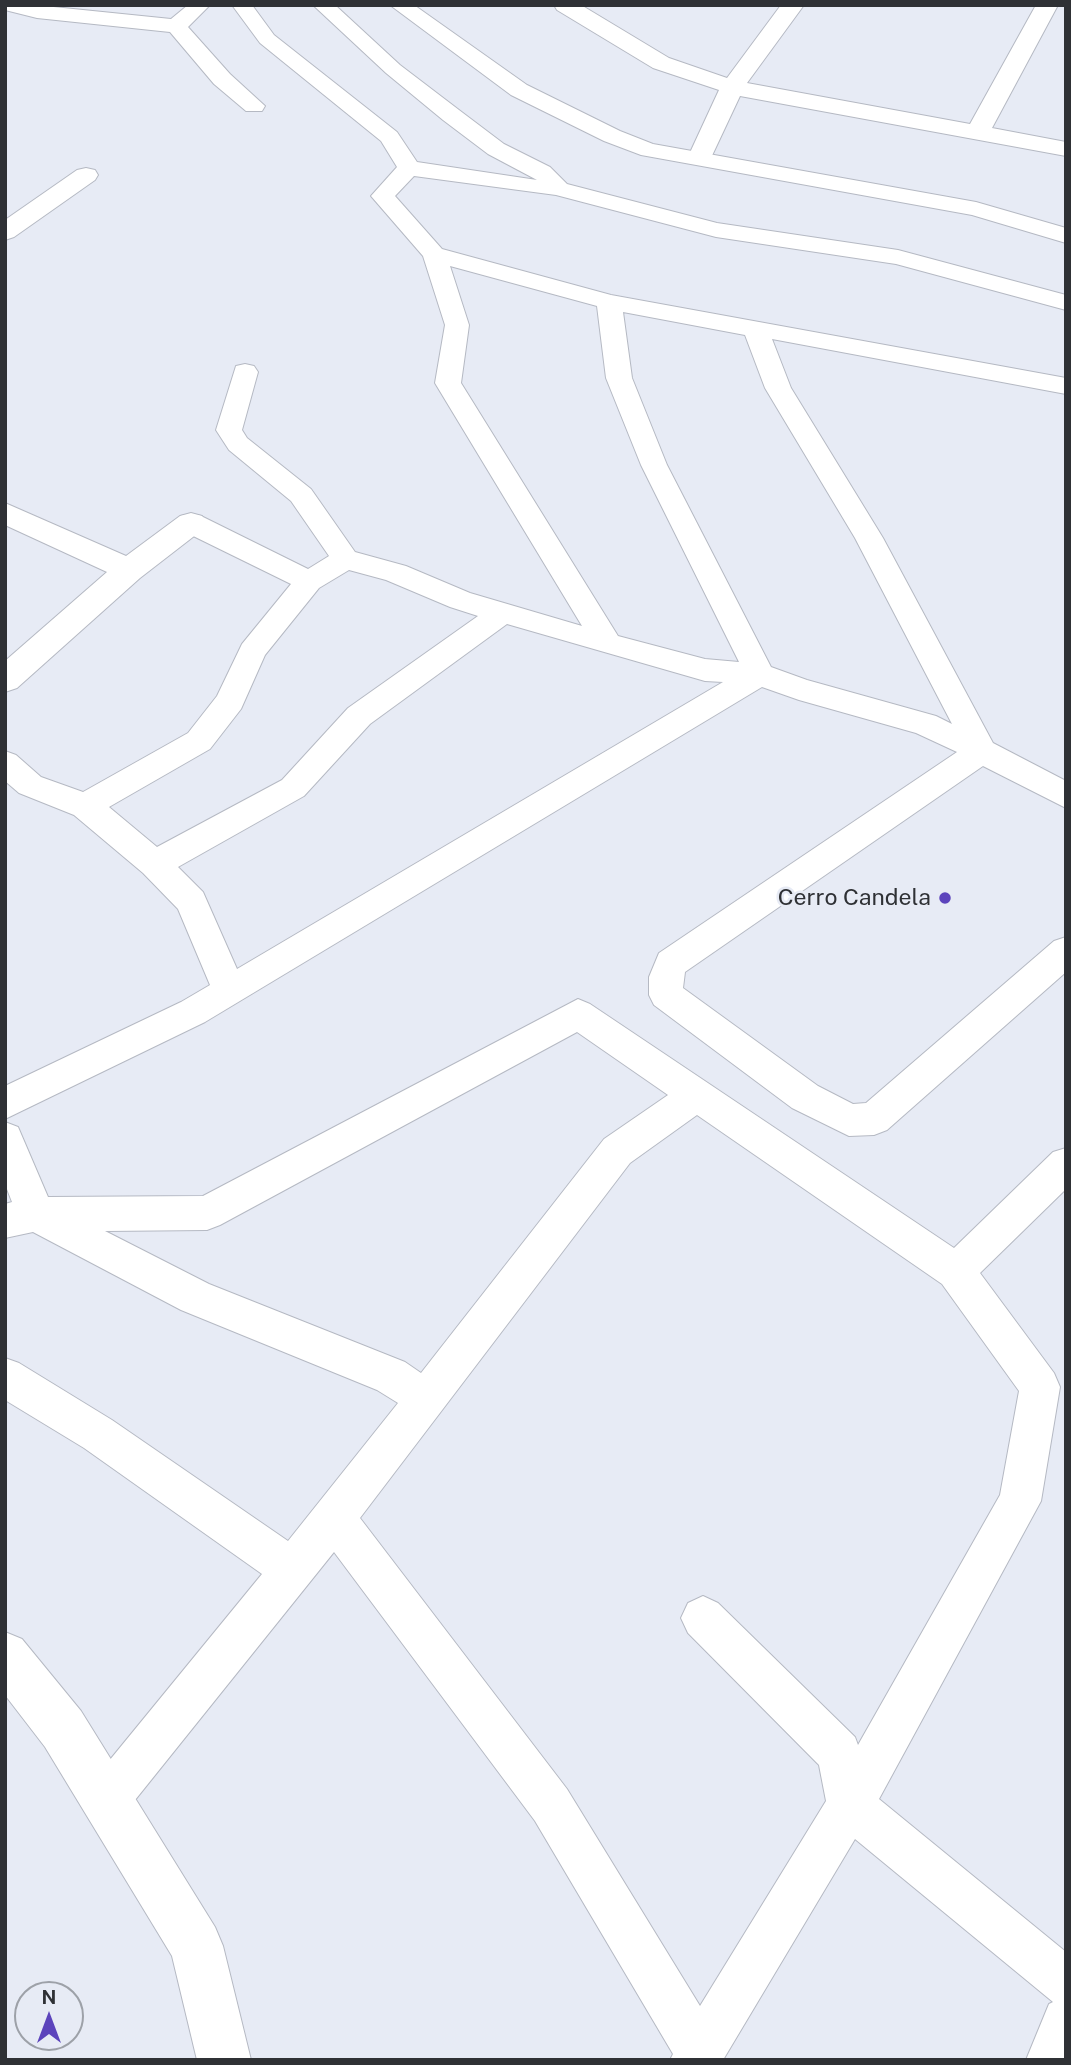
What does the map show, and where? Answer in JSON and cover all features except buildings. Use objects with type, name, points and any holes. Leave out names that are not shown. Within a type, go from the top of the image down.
[{"type":"street","points":[[9,5],[37,12],[176,26],[222,79],[254,106]]},
{"type":"street","points":[[176,26],[200,5]]},
{"type":"street","points":[[242,5],[267,39],[389,137],[409,168],[559,189],[716,230],[898,257],[1024,294],[1066,303]]},
{"type":"street","points":[[323,5],[393,69],[451,116],[496,149],[542,172],[559,189]]},
{"type":"street","points":[[400,5],[519,90],[612,136],[649,150],[700,157],[976,209],[1066,236]]},
{"type":"street","points":[[700,157],[732,87],[793,5]]},
{"type":"street","points":[[978,131],[1047,5]]},
{"type":"street","points":[[575,8],[661,63],[732,87],[1066,149]]},
{"type":"street","points":[[409,168],[382,196],[434,254],[457,325],[448,383],[608,644]]},
{"type":"street","points":[[5,232],[86,175]]},
{"type":"street","points":[[434,254],[609,302],[1066,386]]},
{"type":"street","points":[[609,302],[619,378],[654,465],[760,674]]},
{"type":"street","points":[[756,331],[778,388],[869,538],[982,751]]},
{"type":"street","points":[[245,372],[229,430],[238,444],[301,495],[345,559],[396,573],[460,600],[608,644],[705,670],[760,674],[799,689],[925,724],[1066,796]]},
{"type":"street","points":[[5,513],[129,570]]},
{"type":"street","points":[[5,680],[129,570],[191,523],[309,581]]},
{"type":"street","points":[[85,806],[199,741],[229,701],[253,651],[309,581],[345,559]]},
{"type":"street","points":[[155,864],[293,788],[359,716],[504,612]]},
{"type":"street","points":[[5,1103],[193,1012],[760,674]]},
{"type":"street","points":[[982,751],[671,963],[666,977],[666,995],[804,1097],[849,1119],[874,1119],[1066,951]]},
{"type":"street","points":[[5,763],[30,785],[85,806],[155,864],[191,901],[229,990]]},
{"type":"street","points":[[21,1217],[207,1213],[578,1014],[956,1271],[1040,1387],[1020,1501],[850,1805],[698,2056],[551,1805],[334,1518]]},
{"type":"street","points":[[107,1799],[334,1518],[617,1151],[696,1095]]},
{"type":"street","points":[[5,1138],[21,1217]]},
{"type":"street","points":[[956,1271],[1066,1164]]},
{"type":"street","points":[[21,1217],[195,1297],[391,1376],[427,1399]]},
{"type":"street","points":[[5,1377],[98,1434],[293,1570]]},
{"type":"street","points":[[703,1618],[839,1753],[850,1805],[1066,1983]]},
{"type":"street","points":[[5,1656],[63,1729],[196,1946],[224,2060]]},
{"type":"street","points":[[1051,2060],[1066,2021]]},
{"type":"place","name":"Cerro Candela","points":[[945,898]]}]
